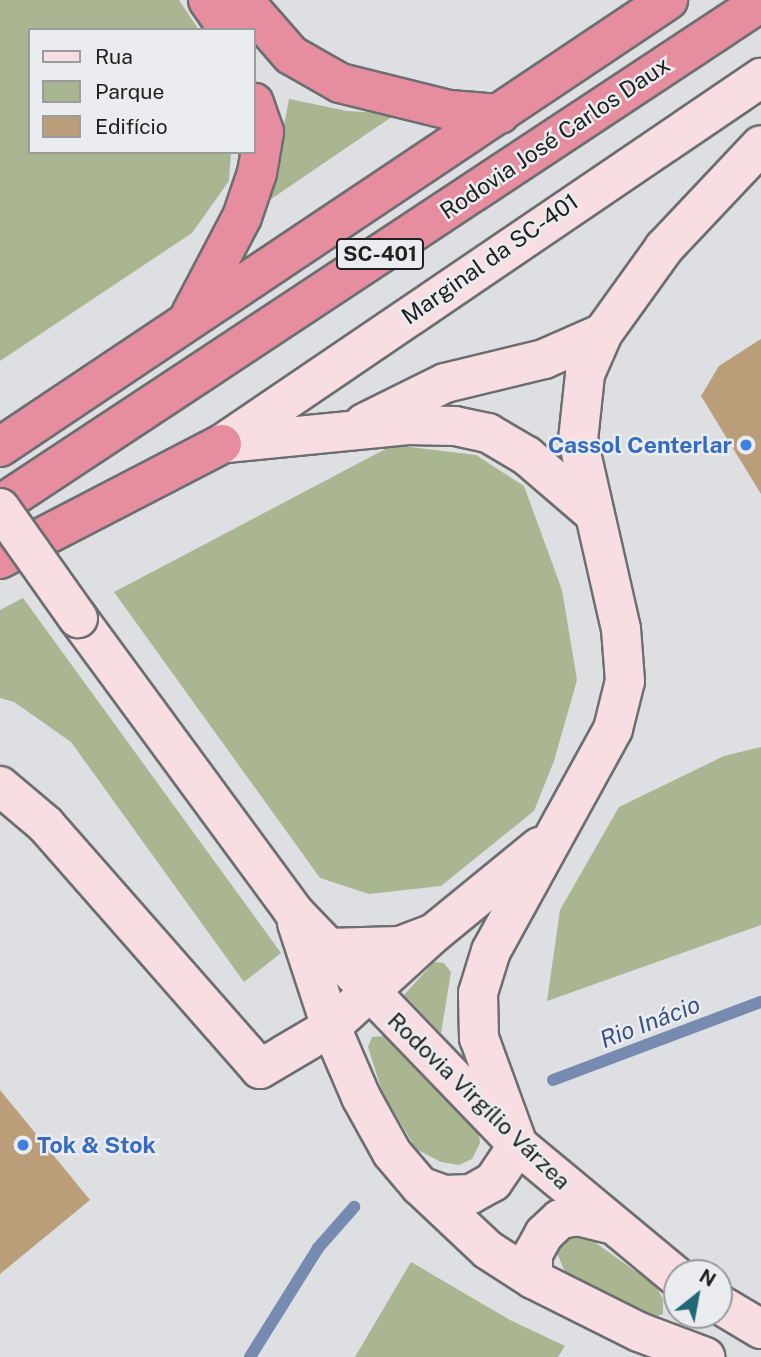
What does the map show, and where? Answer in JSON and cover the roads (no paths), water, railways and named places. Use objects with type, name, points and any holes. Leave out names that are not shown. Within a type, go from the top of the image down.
[{"type":"highway","points":[[208,0],[228,28]]},
{"type":"highway","points":[[243,0],[291,55],[340,83],[449,110],[500,114]]},
{"type":"highway","name":"SC-401","points":[[0,447],[668,0]]},
{"type":"highway","name":"Rodovia José Carlos Daux","points":[[0,507],[761,2]]},
{"type":"highway","points":[[187,321],[236,229],[257,173],[264,132],[256,109]]},
{"type":"highway","points":[[0,559],[222,443]]},
{"type":"main road","name":"Marginal da SC-401","points":[[222,443],[761,78]]},
{"type":"main road","points":[[420,1186],[445,1195],[471,1194],[493,1182],[518,1145],[480,1038],[478,993],[491,951],[612,729],[625,681],[621,629],[591,511],[578,440],[579,401],[603,333],[664,248],[761,145]]},
{"type":"main road","points":[[351,430],[445,383],[544,359],[603,333]]},
{"type":"main road","points":[[222,443],[408,425],[488,433],[527,456],[591,511]]},
{"type":"main road","name":"Rodovia Virgílio Várzea","points":[[0,507],[293,911],[368,993],[518,1145],[607,1223],[663,1266]]},
{"type":"main road","points":[[0,786],[44,824],[260,1069],[331,1027],[434,933],[556,833]]},
{"type":"main road","name":"Rodovia Virgílio Várzea","points":[[293,911],[331,1027],[361,1097],[393,1153],[420,1186],[488,1250],[533,1279],[639,1332],[705,1357]]},
{"type":"main road","points":[[327,948],[400,946],[434,933]]},
{"type":"main road","points":[[533,1279],[533,1254],[544,1234],[560,1219],[578,1216],[607,1223]]},
{"type":"main road","points":[[733,1312],[761,1329]]},
{"type":"waterway","name":"Rio Inácio","points":[[553,1080],[761,1002]]},
{"type":"waterway","name":"Rio Inácio","points":[[250,1357],[318,1248],[354,1207]]},
{"type":"place","name":"Cassol Centerlar","points":[[746,445]]},
{"type":"place","name":"Tok & Stok","points":[[23,1145]]}]
